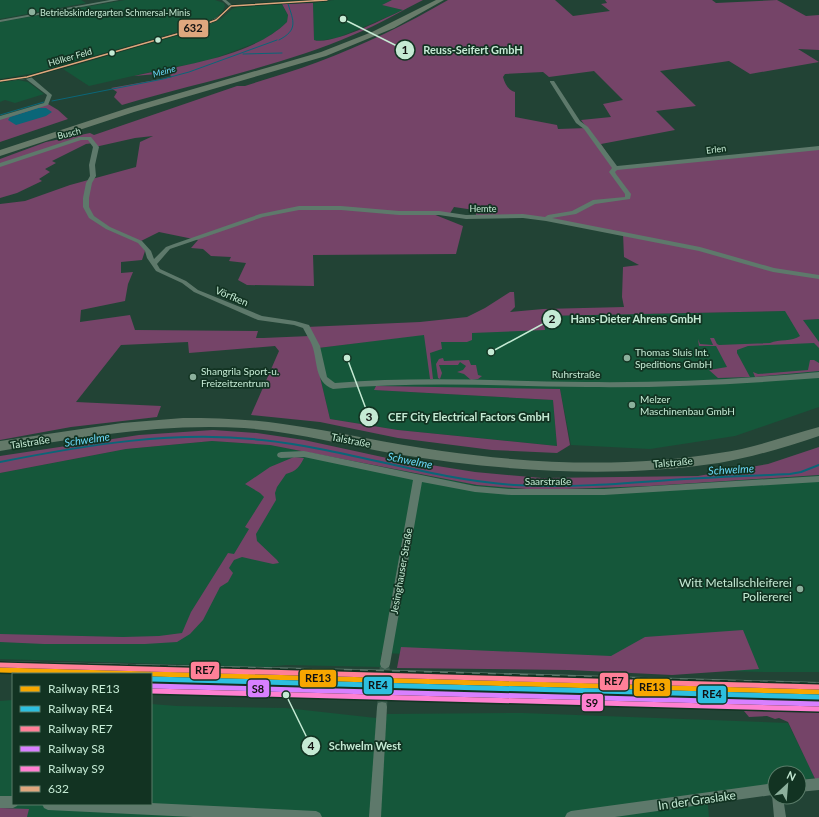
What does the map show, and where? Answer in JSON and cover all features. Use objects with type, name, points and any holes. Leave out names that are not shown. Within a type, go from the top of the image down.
[{"type":"highway","points":[[0,147],[87,119],[306,58],[375,29],[432,0]]},
{"type":"highway","points":[[0,153],[131,110],[306,58],[382,31],[441,0]]},
{"type":"main road","name":"Talstraße","points":[[0,446],[134,427],[172,423],[219,422],[297,430],[393,448],[456,457],[552,465],[621,466],[681,462],[723,457],[762,448],[819,431]]},
{"type":"street","points":[[84,0],[92,4]]},
{"type":"street","points":[[0,21],[117,0]]},
{"type":"street","points":[[224,0],[231,6],[327,0]]},
{"type":"street","name":"Hölker Feld","points":[[0,81],[26,77],[201,26],[219,18],[231,6]]},
{"type":"street","points":[[0,118],[46,104],[50,94],[26,77]]},
{"type":"street","points":[[546,219],[551,216],[578,212],[587,204],[593,202],[628,198],[628,194],[612,172],[616,168],[586,128],[578,122],[552,82]]},
{"type":"street","name":"Busch","points":[[0,165],[81,138],[89,138],[96,147],[92,166],[93,176],[86,193],[86,207],[91,218],[108,228]]},
{"type":"street","name":"Erlen","points":[[616,168],[819,148]]},
{"type":"street","name":"Hemte","points":[[154,263],[168,248],[262,215],[299,208],[341,208],[399,213],[439,213],[466,217],[523,216],[546,219],[700,249],[773,270],[819,277]]},
{"type":"street","name":"Vörfken","points":[[108,228],[140,242],[148,251],[150,258],[158,270],[163,274],[184,282],[196,291],[262,318],[295,322],[306,326],[316,346],[323,378],[333,386]]},
{"type":"street","name":"Ruhrstraße","points":[[333,386],[368,382],[416,381],[558,384],[686,383],[819,375]]},
{"type":"street","name":"Saarstraße","points":[[281,454],[304,454],[475,489],[511,492],[612,492],[819,479]]},
{"type":"street","name":"Jesinghauser Straße","points":[[385,664],[418,477]]},
{"type":"street","points":[[375,817],[382,707]]},
{"type":"street","points":[[807,785],[819,784]]},
{"type":"street","name":"In der Graslake","points":[[571,817],[767,790]]},
{"type":"street","points":[[0,802],[12,802]]},
{"type":"street","points":[[69,805],[316,817]]},
{"type":"street","points":[[778,805],[780,817]]},
{"type":"shaded area","points":[[0,0],[81,0],[86,3],[0,19]]},
{"type":"shaded area","points":[[125,0],[215,0],[224,3],[225,6],[222,12],[215,18],[191,28],[35,73],[0,79],[0,22]]},
{"type":"shaded area","points":[[334,0],[392,0],[383,5],[404,10],[337,38],[318,41],[314,40],[313,3]]},
{"type":"shaded area","points":[[392,0],[423,0],[372,26],[353,35],[268,65],[122,105],[114,97],[117,92],[111,88],[172,77],[168,73],[134,76],[215,58],[236,52],[255,44],[272,34],[287,22],[288,15],[282,4],[313,3],[314,40],[322,41],[345,35],[403,10],[382,5]]},
{"type":"shaded area","points":[[448,0],[555,0],[573,16],[610,11],[601,4],[607,3],[605,0],[712,0],[716,3],[777,0],[806,16],[819,15],[819,50],[798,49],[819,62],[750,74],[729,61],[660,71],[696,106],[656,111],[675,130],[601,144],[617,168],[819,147],[819,319],[803,320],[819,342],[819,348],[814,343],[748,346],[737,350],[737,353],[750,377],[718,378],[709,370],[727,367],[716,346],[699,346],[698,339],[700,344],[713,345],[710,338],[714,338],[719,345],[770,343],[797,338],[800,336],[785,311],[543,316],[545,330],[472,333],[472,340],[467,342],[441,342],[442,349],[430,353],[433,379],[430,379],[424,335],[318,348],[320,377],[330,419],[398,430],[557,446],[553,400],[374,390],[376,386],[560,389],[570,445],[557,453],[492,450],[398,438],[320,422],[251,415],[279,351],[275,346],[189,353],[188,342],[121,345],[76,402],[161,406],[157,417],[71,427],[0,440],[0,204],[25,201],[70,185],[136,167],[140,142],[153,136],[135,138],[95,147],[94,143],[86,144],[52,161],[56,163],[45,169],[50,172],[39,179],[42,181],[17,193],[0,198],[0,159],[46,142],[90,133],[94,135],[237,86],[245,86],[309,65],[401,26]],"holes":[[[594,71],[623,100],[603,104],[611,117],[581,120],[587,128],[558,129],[557,125],[515,117],[515,92],[510,90],[506,84],[503,77],[505,74],[543,72],[549,77]],[[454,207],[474,210],[477,217],[523,216],[623,233],[624,257],[639,265],[623,267],[622,297],[624,307],[543,309],[510,312],[515,307],[514,292],[510,292],[485,308],[467,317],[420,322],[306,327],[310,336],[263,338],[256,338],[258,331],[135,330],[130,315],[80,322],[81,310],[125,301],[128,284],[133,272],[121,273],[121,262],[142,260],[145,251],[141,241],[159,232],[198,240],[191,248],[203,249],[211,256],[231,257],[229,261],[246,263],[238,280],[247,285],[314,286],[313,255],[456,254],[463,226],[433,214],[449,215]]]},
{"type":"shaded area","points":[[282,4],[288,15],[287,22],[282,27],[263,40],[205,62],[168,68],[89,86],[63,69],[201,28],[221,19],[232,9],[237,7]]},
{"type":"shaded area","points":[[18,80],[28,82],[44,94],[15,103],[5,100],[0,102],[0,82]]},
{"type":"shaded area","points":[[48,104],[68,119],[0,142],[0,118]]},
{"type":"shaded area","points":[[786,311],[790,320],[819,319],[819,407],[735,436],[650,449],[571,445],[560,389],[375,390],[553,400],[557,446],[398,430],[330,419],[320,377],[318,348],[419,335],[545,329],[542,316]]},
{"type":"shaded area","points":[[443,358],[444,361],[469,360],[471,365],[476,365],[478,375],[482,376],[478,379],[471,380],[464,374],[457,372],[463,370],[466,366],[460,362],[458,365],[439,365],[442,373],[440,379],[438,378],[436,364],[439,359]]},
{"type":"shaded area","points":[[810,360],[814,360],[819,363],[819,371],[755,377],[753,372],[758,374],[808,370]]},
{"type":"shaded area","points":[[213,430],[257,433],[304,440],[387,458],[475,472],[542,478],[698,476],[768,464],[819,447],[819,475],[650,486],[538,490],[477,485],[270,445],[212,441],[126,449],[0,473],[0,456],[139,435]]},
{"type":"shaded area","points":[[212,441],[270,445],[477,485],[538,490],[650,486],[819,475],[819,672],[645,669],[507,658],[381,653],[382,667],[286,665],[268,667],[0,659],[0,473],[126,449]]},
{"type":"shaded area","points":[[294,457],[304,458],[301,464],[293,472],[286,474],[277,487],[275,493],[276,500],[256,534],[257,541],[279,563],[273,564],[242,557],[234,560],[229,568],[233,573],[228,582],[220,587],[203,620],[190,634],[177,642],[145,644],[44,644],[0,642],[0,634],[123,637],[159,636],[182,633],[191,612],[228,553],[234,554],[249,529],[245,527],[264,497],[245,484],[270,467]]},
{"type":"shaded area","points":[[743,630],[759,669],[672,675],[569,670],[397,668],[401,647],[611,656],[645,637]]},
{"type":"shaded area","points":[[12,700],[12,805],[152,805],[152,704],[286,708],[385,719],[387,714],[523,713],[788,723],[815,778],[807,779],[807,765],[767,765],[767,785],[707,794],[709,817],[0,817],[0,701]]},
{"type":"shaded area","points":[[744,711],[819,712],[819,783],[817,783],[788,722],[779,718],[775,719],[767,716],[749,717]]},
{"type":"shaded area","points":[[0,808],[29,809],[27,817],[0,817]]},
{"type":"water","points":[[38,108],[46,108],[52,112],[46,116],[16,125],[8,120],[10,117]]},
{"type":"waterway","name":"Meine","points":[[279,40],[292,29],[293,21],[288,4]]},
{"type":"waterway","name":"Meine","points":[[52,101],[163,79],[189,72],[277,40]]},
{"type":"waterway","points":[[243,54],[282,53]]},
{"type":"waterway","name":"Meine","points":[[0,115],[44,102]]},
{"type":"waterway","name":"Schwelme","points":[[0,462],[65,450],[130,441],[163,438],[229,437],[294,444],[451,477],[514,485],[592,485],[790,474],[801,472],[819,465]]},
{"type":"tunnel","points":[[382,707],[385,664]]},
{"type":"railway","points":[[0,663],[401,672],[819,684]]},
{"type":"rail line","name":"RE7","points":[[0,665],[819,687]]},
{"type":"rail line","name":"RE13","points":[[0,670],[112,673]]},
{"type":"rail line","name":"RE13","points":[[152,674],[819,692]]},
{"type":"rail line","name":"RE4","points":[[152,679],[819,697]]},
{"type":"rail line","name":"S8","points":[[152,686],[819,704]]},
{"type":"rail line","name":"S9","points":[[152,691],[819,709]]},
{"type":"transit line","name":"632","points":[[0,81],[27,77],[184,32],[216,20],[231,6],[327,0]]},
{"type":"place","name":"Betriebskindergarten Schmersal-Minis","points":[[32,12]]},
{"type":"place","name":"Reuss-Seifert GmbH","points":[[343,19]]},
{"type":"place","name":"Hans-Dieter Ahrens GmbH","points":[[491,352]]},
{"type":"place","name":"CEF City Electrical Factors GmbH","points":[[347,358]]},
{"type":"place","name":"Thomas Sluis Int. Speditions GmbH","points":[[627,358]]},
{"type":"place","name":"Shangrila Sport-u. Freizeitzentrum","points":[[193,377]]},
{"type":"place","name":"Melzer Maschinenbau GmbH","points":[[632,405]]},
{"type":"place","name":"Witt Metallschleiferei Poliererei","points":[[800,589]]},
{"type":"place","name":"Schwelm West","points":[[286,695]]}]
